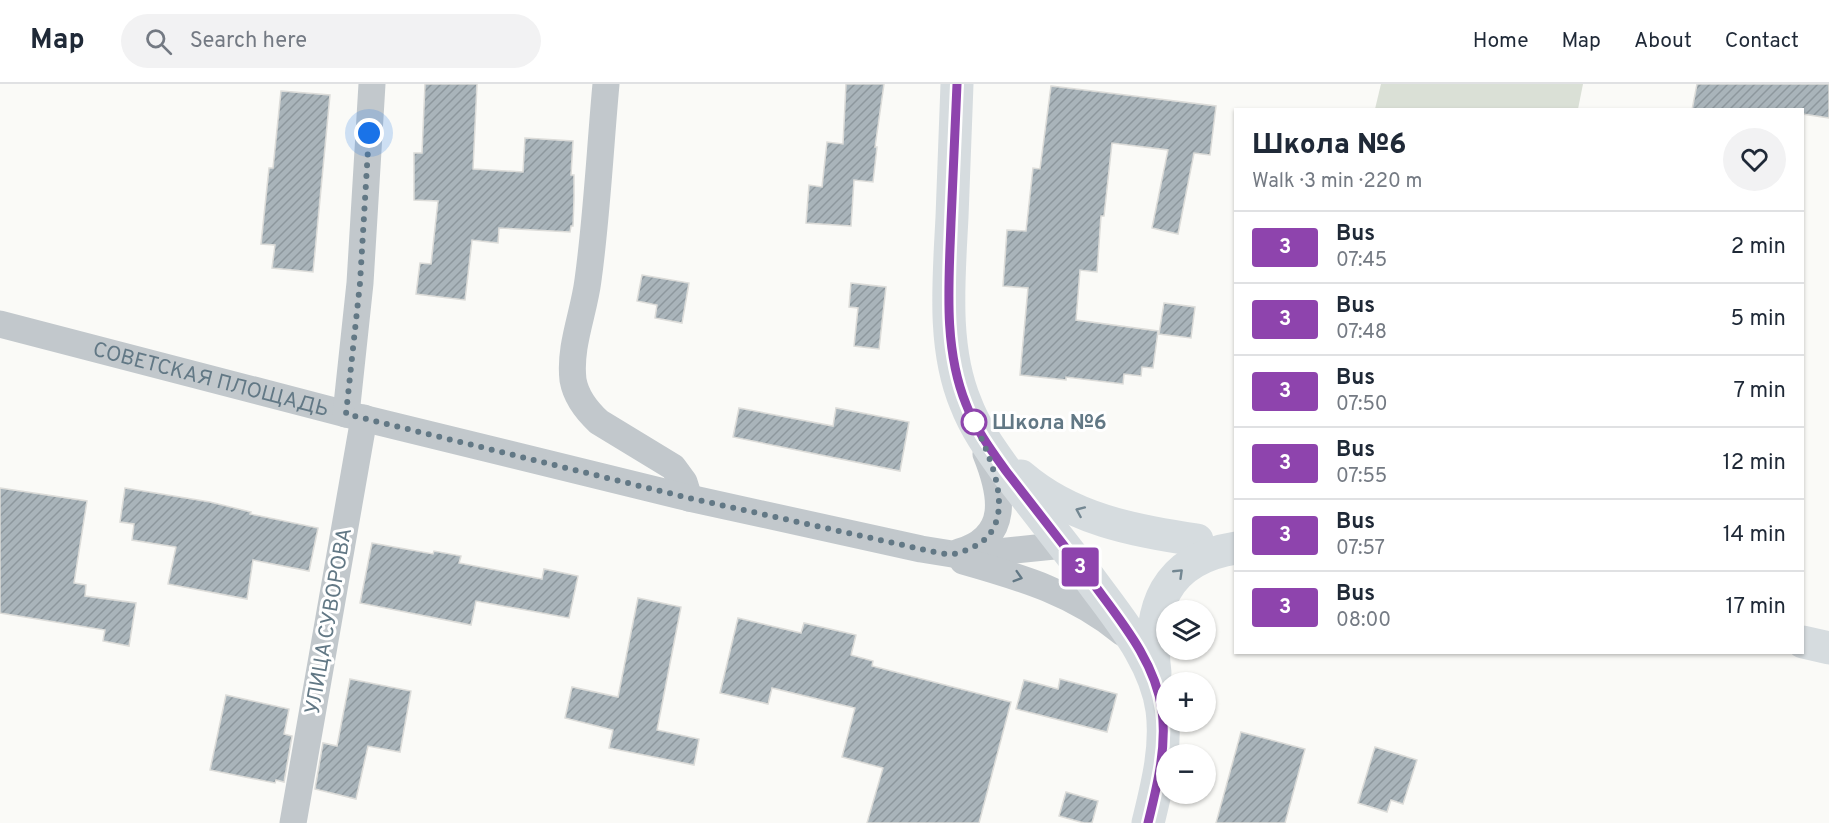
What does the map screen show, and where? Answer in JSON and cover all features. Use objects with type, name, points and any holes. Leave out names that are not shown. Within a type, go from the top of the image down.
[{"type":"street","name":"УЛИЦА СУВОРОВА","points":[[293,823],[355,416],[360,283],[372,84]]},
{"type":"street","points":[[606,84],[588,283],[575,347],[573,378],[576,391],[588,412],[599,422],[673,467],[684,482],[689,498]]},
{"type":"street","points":[[952,554],[969,549],[991,533],[997,520],[1000,504],[998,488],[981,433],[959,382],[951,337],[950,250],[957,84]]},
{"type":"street","name":"СОВЕТСКАЯ ПЛОЩАДЬ","points":[[0,324],[355,416],[689,498],[921,549],[952,554],[978,554],[1156,539],[1234,543]]},
{"type":"street","points":[[981,433],[1024,479],[1062,503],[1129,529],[1197,540]]},
{"type":"street","points":[[981,433],[1006,471],[1127,629],[1140,650],[1156,687]]},
{"type":"street","points":[[921,549],[1023,578],[1062,593],[1106,619],[1123,632],[1140,650]]},
{"type":"street","points":[[1156,687],[1153,630],[1155,614],[1166,588],[1189,564],[1205,556],[1234,549]]},
{"type":"street","points":[[1804,642],[1829,648]]},
{"type":"street","points":[[1148,823],[1162,756],[1162,732]]},
{"type":"shaded area","points":[[1381,84],[1583,84],[1578,108],[1375,108]]},
{"type":"building","points":[[425,84],[477,84],[473,169],[523,172],[525,138],[573,141],[571,175],[574,175],[574,199],[573,226],[570,232],[499,228],[498,243],[472,240],[465,300],[416,294],[420,263],[431,264],[438,201],[414,200],[414,153],[422,153]]},
{"type":"building","points":[[846,84],[884,84],[875,147],[877,147],[873,182],[854,180],[851,226],[806,223],[809,185],[822,187],[827,142],[843,144]]},
{"type":"building","points":[[1697,84],[1829,84],[1829,118],[1804,114],[1804,108],[1692,108]]},
{"type":"building","points":[[1051,86],[1216,106],[1210,155],[1194,153],[1178,234],[1152,228],[1168,150],[1112,143],[1104,216],[1101,216],[1097,272],[1080,270],[1076,320],[1158,331],[1153,368],[1142,367],[1141,376],[1124,374],[1123,384],[1066,377],[1066,380],[1020,375],[1028,288],[1003,286],[1007,230],[1026,231],[1033,168],[1040,169]]},
{"type":"building","points":[[281,91],[330,95],[313,272],[272,268],[275,245],[261,244],[269,168],[273,168]]},
{"type":"building","points":[[642,275],[689,283],[682,323],[655,318],[657,305],[637,301]]},
{"type":"building","points":[[851,283],[886,287],[879,349],[854,346],[858,308],[849,307]]},
{"type":"building","points":[[1164,303],[1195,307],[1191,338],[1159,334]]},
{"type":"building","points":[[739,408],[833,426],[836,408],[909,422],[900,471],[733,437]]},
{"type":"building","points":[[0,488],[87,501],[74,583],[86,585],[85,596],[136,603],[129,646],[103,641],[105,630],[0,613]]},
{"type":"building","points":[[125,488],[210,502],[251,512],[250,514],[318,528],[309,571],[253,560],[247,599],[168,584],[176,547],[132,540],[134,524],[120,522]]},
{"type":"building","points":[[372,543],[433,554],[434,551],[461,556],[459,563],[542,579],[544,569],[578,576],[569,618],[476,601],[471,625],[360,603]]},
{"type":"building","points":[[638,598],[681,607],[657,730],[699,739],[694,765],[609,748],[613,730],[565,718],[572,687],[618,697]]},
{"type":"building","points":[[738,618],[801,633],[804,623],[856,635],[851,655],[873,661],[872,666],[1011,702],[979,823],[867,823],[883,768],[842,757],[855,708],[772,688],[768,704],[720,693]]},
{"type":"building","points":[[350,679],[411,691],[400,752],[368,746],[356,799],[315,789],[323,743],[337,746]]},
{"type":"building","points":[[1060,679],[1117,694],[1107,732],[1016,709],[1024,680],[1058,689]]},
{"type":"building","points":[[226,695],[289,709],[284,734],[292,736],[284,782],[276,780],[275,783],[210,770]]},
{"type":"building","points":[[1241,732],[1305,749],[1285,823],[1216,823]]},
{"type":"building","points":[[1375,747],[1417,760],[1403,804],[1391,800],[1387,812],[1358,803]]},
{"type":"building","points":[[1066,792],[1098,801],[1092,823],[1059,816]]},
{"type":"bus line","name":"3","points":[[957,84],[950,297],[951,337],[959,382],[974,422],[987,444],[1127,629],[1149,669],[1162,710],[1163,732],[1162,756],[1148,823]]},
{"type":"place","name":"Школа №6","points":[[974,422]]},
{"type":"route","points":[[369,133],[360,283],[346,414],[689,498],[952,554],[969,549],[991,533],[997,520],[1000,504],[992,468],[974,422]]}]
